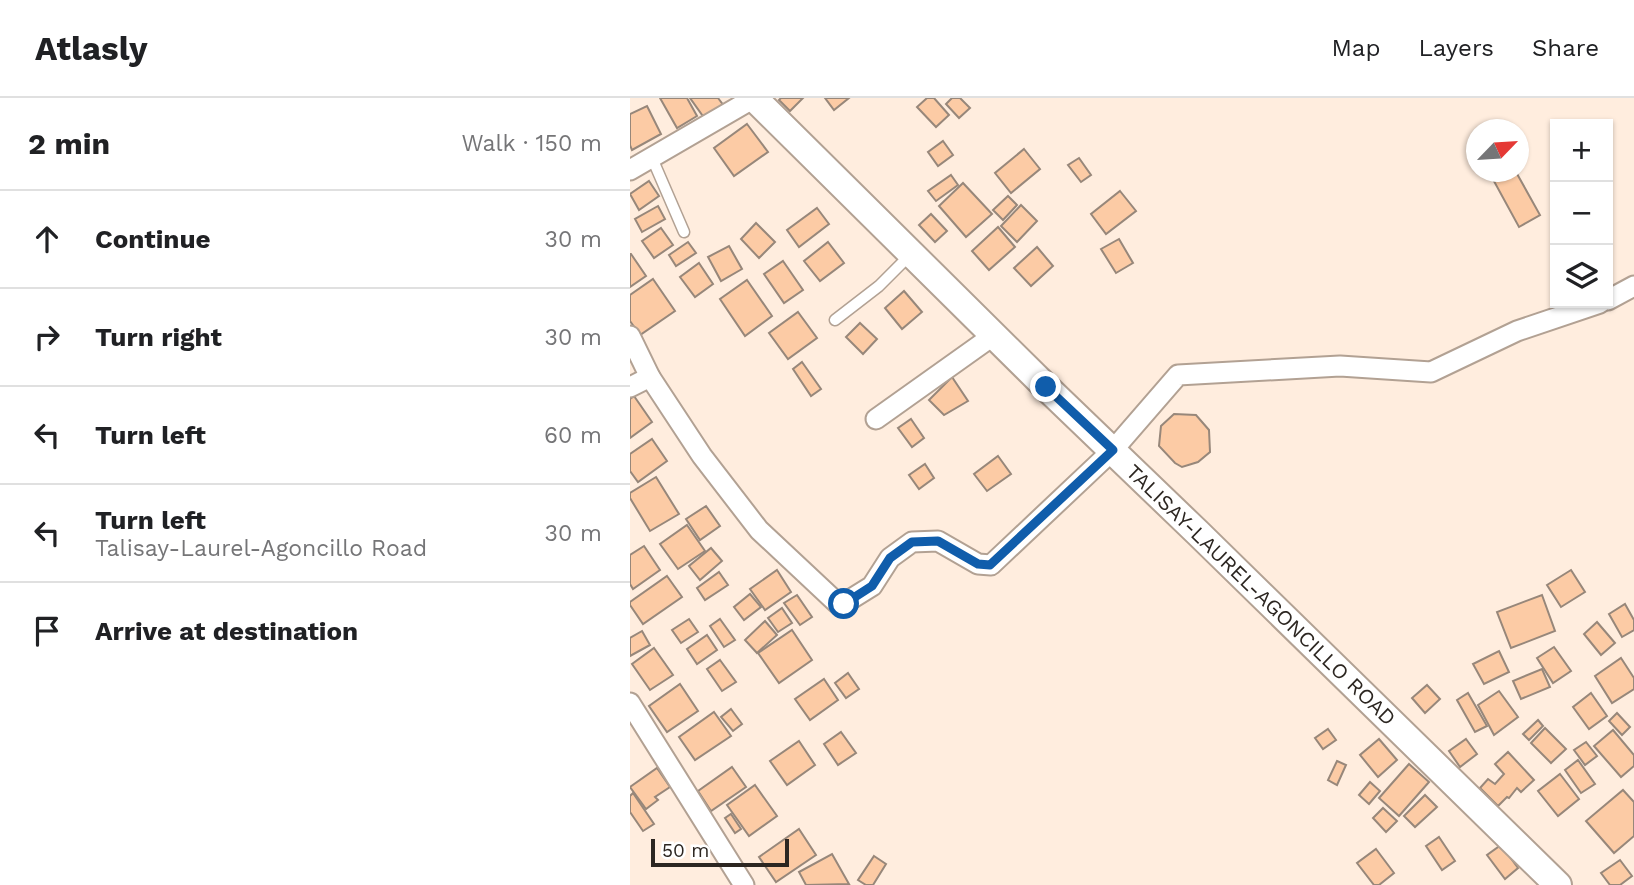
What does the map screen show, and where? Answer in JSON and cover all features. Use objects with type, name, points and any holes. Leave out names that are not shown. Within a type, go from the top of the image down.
[{"type":"main road","name":"TALISAY-LAUREL-AGONCILLO ROAD","points":[[754,98],[1046,387],[1558,885]]},
{"type":"street","points":[[630,170],[754,98]]},
{"type":"street","points":[[1613,297],[1634,286]]},
{"type":"street","points":[[630,336],[650,377],[702,456],[759,530],[836,603],[844,604],[872,586],[890,558],[912,542],[938,541],[978,564],[990,565],[1106,444],[1178,375],[1340,366],[1431,372],[1517,331],[1585,308]]},
{"type":"street","points":[[876,419],[994,335]]},
{"type":"street","points":[[630,387],[650,377]]},
{"type":"street","points":[[630,703],[744,885]]},
{"type":"lane","points":[[652,158],[684,232]]},
{"type":"lane","points":[[835,320],[879,286],[911,253]]},
{"type":"building","points":[[660,98],[687,98],[697,116],[677,128]]},
{"type":"building","points":[[690,98],[718,98],[724,106],[705,119]]},
{"type":"building","points":[[803,98],[790,111],[779,100]]},
{"type":"building","points":[[825,98],[849,98],[834,110]]},
{"type":"building","points":[[927,98],[934,98],[949,115],[936,127],[917,107]]},
{"type":"building","points":[[952,98],[960,98],[970,108],[959,118],[946,104]]},
{"type":"building","points":[[647,106],[661,134],[632,150],[630,114]]},
{"type":"building","points":[[747,124],[768,152],[734,176],[714,148]]},
{"type":"building","points":[[943,141],[953,155],[938,166],[928,152]]},
{"type":"building","points":[[1024,149],[1040,169],[1011,193],[995,173]]},
{"type":"building","points":[[1079,158],[1091,175],[1081,182],[1068,165]]},
{"type":"building","points":[[951,175],[958,185],[936,201],[928,191]]},
{"type":"building","points":[[649,181],[659,196],[639,210],[630,194]]},
{"type":"building","points":[[1494,182],[1522,182],[1540,215],[1519,227]]},
{"type":"building","points":[[963,183],[992,214],[966,237],[939,206]]},
{"type":"building","points":[[1120,191],[1136,211],[1106,234],[1091,214]]},
{"type":"building","points":[[1008,196],[1017,205],[1003,220],[993,210]]},
{"type":"building","points":[[1021,205],[1037,221],[1017,242],[1001,226]]},
{"type":"building","points":[[658,206],[665,219],[642,232],[635,219]]},
{"type":"building","points":[[817,208],[829,224],[799,247],[787,230]]},
{"type":"building","points":[[931,214],[947,231],[935,242],[919,225]]},
{"type":"building","points":[[756,223],[775,242],[759,258],[741,239]]},
{"type":"building","points":[[998,227],[1015,247],[989,270],[972,251]]},
{"type":"building","points":[[661,228],[673,245],[654,258],[642,241]]},
{"type":"building","points":[[1119,239],[1133,263],[1116,273],[1101,249]]},
{"type":"building","points":[[688,242],[696,253],[676,266],[669,255]]},
{"type":"building","points":[[828,242],[844,263],[820,281],[804,261]]},
{"type":"building","points":[[729,246],[742,269],[721,281],[708,257]]},
{"type":"building","points":[[1037,247],[1053,266],[1031,286],[1014,268]]},
{"type":"building","points":[[630,254],[646,276],[630,287]]},
{"type":"building","points":[[783,261],[803,290],[784,303],[764,274]]},
{"type":"building","points":[[699,263],[713,284],[695,297],[680,277]]},
{"type":"building","points":[[653,279],[675,311],[640,335],[630,321],[630,295]]},
{"type":"building","points":[[747,280],[772,316],[745,336],[720,299]]},
{"type":"building","points":[[904,291],[922,312],[902,329],[885,308]]},
{"type":"building","points":[[798,312],[817,338],[788,359],[769,333]]},
{"type":"building","points":[[860,323],[877,339],[863,354],[846,337]]},
{"type":"building","points":[[802,362],[821,389],[811,396],[793,369]]},
{"type":"building","points":[[952,377],[968,401],[944,415],[929,400]]},
{"type":"building","points":[[634,396],[652,422],[630,438],[630,399]]},
{"type":"building","points":[[1174,414],[1196,415],[1209,430],[1210,452],[1198,462],[1182,467],[1159,446],[1161,426]]},
{"type":"building","points":[[911,419],[924,438],[912,447],[898,428]]},
{"type":"building","points":[[652,439],[667,461],[638,482],[630,471],[630,454]]},
{"type":"building","points":[[998,456],[1011,474],[987,491],[974,474]]},
{"type":"building","points":[[925,464],[934,478],[919,489],[909,475]]},
{"type":"building","points":[[656,477],[679,514],[650,531],[630,498],[630,493]]},
{"type":"building","points":[[706,506],[720,526],[700,540],[686,519]]},
{"type":"building","points":[[687,525],[705,551],[678,569],[660,544]]},
{"type":"building","points":[[644,546],[660,570],[633,589],[630,584],[630,555]]},
{"type":"building","points":[[711,548],[722,561],[700,580],[689,566]]},
{"type":"building","points":[[777,570],[791,592],[765,610],[750,589]]},
{"type":"building","points":[[1571,570],[1585,592],[1561,607],[1547,585]]},
{"type":"building","points":[[719,572],[728,585],[705,600],[697,588]]},
{"type":"building","points":[[667,576],[682,597],[643,624],[630,602]]},
{"type":"building","points":[[750,594],[761,607],[744,620],[734,607]]},
{"type":"building","points":[[797,595],[812,617],[800,625],[784,603]]},
{"type":"building","points":[[1542,595],[1555,631],[1511,648],[1497,612]]},
{"type":"building","points":[[1625,604],[1634,620],[1634,630],[1622,637],[1609,614]]},
{"type":"building","points":[[782,608],[792,623],[778,632],[768,618]]},
{"type":"building","points":[[689,619],[698,632],[681,643],[672,630]]},
{"type":"building","points":[[720,619],[735,640],[724,647],[710,626]]},
{"type":"building","points":[[765,621],[777,635],[757,653],[745,640]]},
{"type":"building","points":[[1597,622],[1615,643],[1601,655],[1584,634]]},
{"type":"building","points":[[792,630],[812,660],[779,683],[758,653]]},
{"type":"building","points":[[642,631],[650,645],[630,656],[630,638]]},
{"type":"building","points":[[707,635],[717,650],[697,664],[687,649]]},
{"type":"building","points":[[1554,647],[1571,671],[1553,683],[1537,658]]},
{"type":"building","points":[[654,648],[673,675],[650,690],[632,664]]},
{"type":"building","points":[[1499,651],[1509,672],[1484,684],[1473,664]]},
{"type":"building","points":[[1621,658],[1634,678],[1634,689],[1612,703],[1595,676]]},
{"type":"building","points":[[720,660],[736,682],[722,691],[707,669]]},
{"type":"building","points":[[1542,669],[1550,687],[1521,699],[1513,681]]},
{"type":"building","points":[[848,673],[859,689],[846,698],[835,683]]},
{"type":"building","points":[[824,679],[838,700],[810,720],[795,699]]},
{"type":"building","points":[[680,684],[698,711],[667,732],[649,706]]},
{"type":"building","points":[[1427,685],[1440,699],[1425,713],[1412,698]]},
{"type":"building","points":[[1499,691],[1518,717],[1494,735],[1478,705]]},
{"type":"building","points":[[1468,693],[1487,726],[1475,732],[1457,700]]},
{"type":"building","points":[[1591,693],[1607,716],[1589,729],[1573,707]]},
{"type":"building","points":[[731,709],[742,724],[733,731],[721,717]]},
{"type":"building","points":[[714,712],[731,736],[695,760],[679,737]]},
{"type":"building","points":[[1617,713],[1630,727],[1622,735],[1609,721]]},
{"type":"building","points":[[1538,720],[1543,726],[1529,740],[1523,734]]},
{"type":"building","points":[[1545,728],[1566,749],[1551,763],[1531,743]]},
{"type":"building","points":[[1328,729],[1336,740],[1323,749],[1315,738]]},
{"type":"building","points":[[1613,730],[1634,755],[1634,766],[1621,777],[1594,746]]},
{"type":"building","points":[[841,732],[856,753],[838,765],[824,744]]},
{"type":"building","points":[[1379,739],[1397,760],[1378,777],[1360,755]]},
{"type":"building","points":[[1466,739],[1477,754],[1460,767],[1449,751]]},
{"type":"building","points":[[799,741],[815,765],[787,785],[770,761]]},
{"type":"building","points":[[1586,742],[1597,756],[1585,765],[1574,750]]},
{"type":"building","points":[[1508,752],[1534,780],[1521,792],[1517,788],[1498,806],[1480,788],[1488,779],[1495,784],[1504,774],[1495,764]]},
{"type":"building","points":[[1578,760],[1595,784],[1581,793],[1565,770]]},
{"type":"building","points":[[1337,761],[1346,765],[1337,785],[1328,780]]},
{"type":"building","points":[[1409,764],[1429,782],[1399,816],[1379,798]]},
{"type":"building","points":[[732,767],[746,787],[711,811],[698,791]]},
{"type":"building","points":[[657,768],[670,787],[655,797],[658,800],[646,809],[630,787]]},
{"type":"building","points":[[1560,774],[1579,799],[1558,816],[1538,791]]},
{"type":"building","points":[[1370,782],[1380,791],[1369,804],[1359,795]]},
{"type":"building","points":[[755,785],[777,816],[749,836],[727,805]]},
{"type":"building","points":[[1623,790],[1634,802],[1634,836],[1614,853],[1586,821]]},
{"type":"building","points":[[633,793],[654,824],[643,831],[630,812],[630,796]]},
{"type":"building","points":[[1425,795],[1437,807],[1415,827],[1404,816]]},
{"type":"building","points":[[1383,808],[1397,821],[1386,832],[1373,818]]},
{"type":"building","points":[[731,814],[741,829],[735,833],[725,818]]},
{"type":"building","points":[[799,829],[816,855],[776,882],[759,857]]},
{"type":"building","points":[[1439,837],[1455,861],[1442,870],[1426,846]]},
{"type":"building","points":[[1501,845],[1518,868],[1505,879],[1487,855]]},
{"type":"building","points":[[1376,849],[1394,873],[1379,885],[1374,885],[1357,863]]},
{"type":"building","points":[[832,854],[849,884],[806,885],[799,872]]},
{"type":"building","points":[[874,856],[886,864],[873,885],[866,885],[858,880]]},
{"type":"building","points":[[1620,860],[1632,876],[1620,885],[1610,885],[1601,873]]},
{"type":"route","points":[[844,604],[872,586],[890,558],[912,542],[938,541],[978,564],[990,565],[1113,450],[1046,387]]}]
